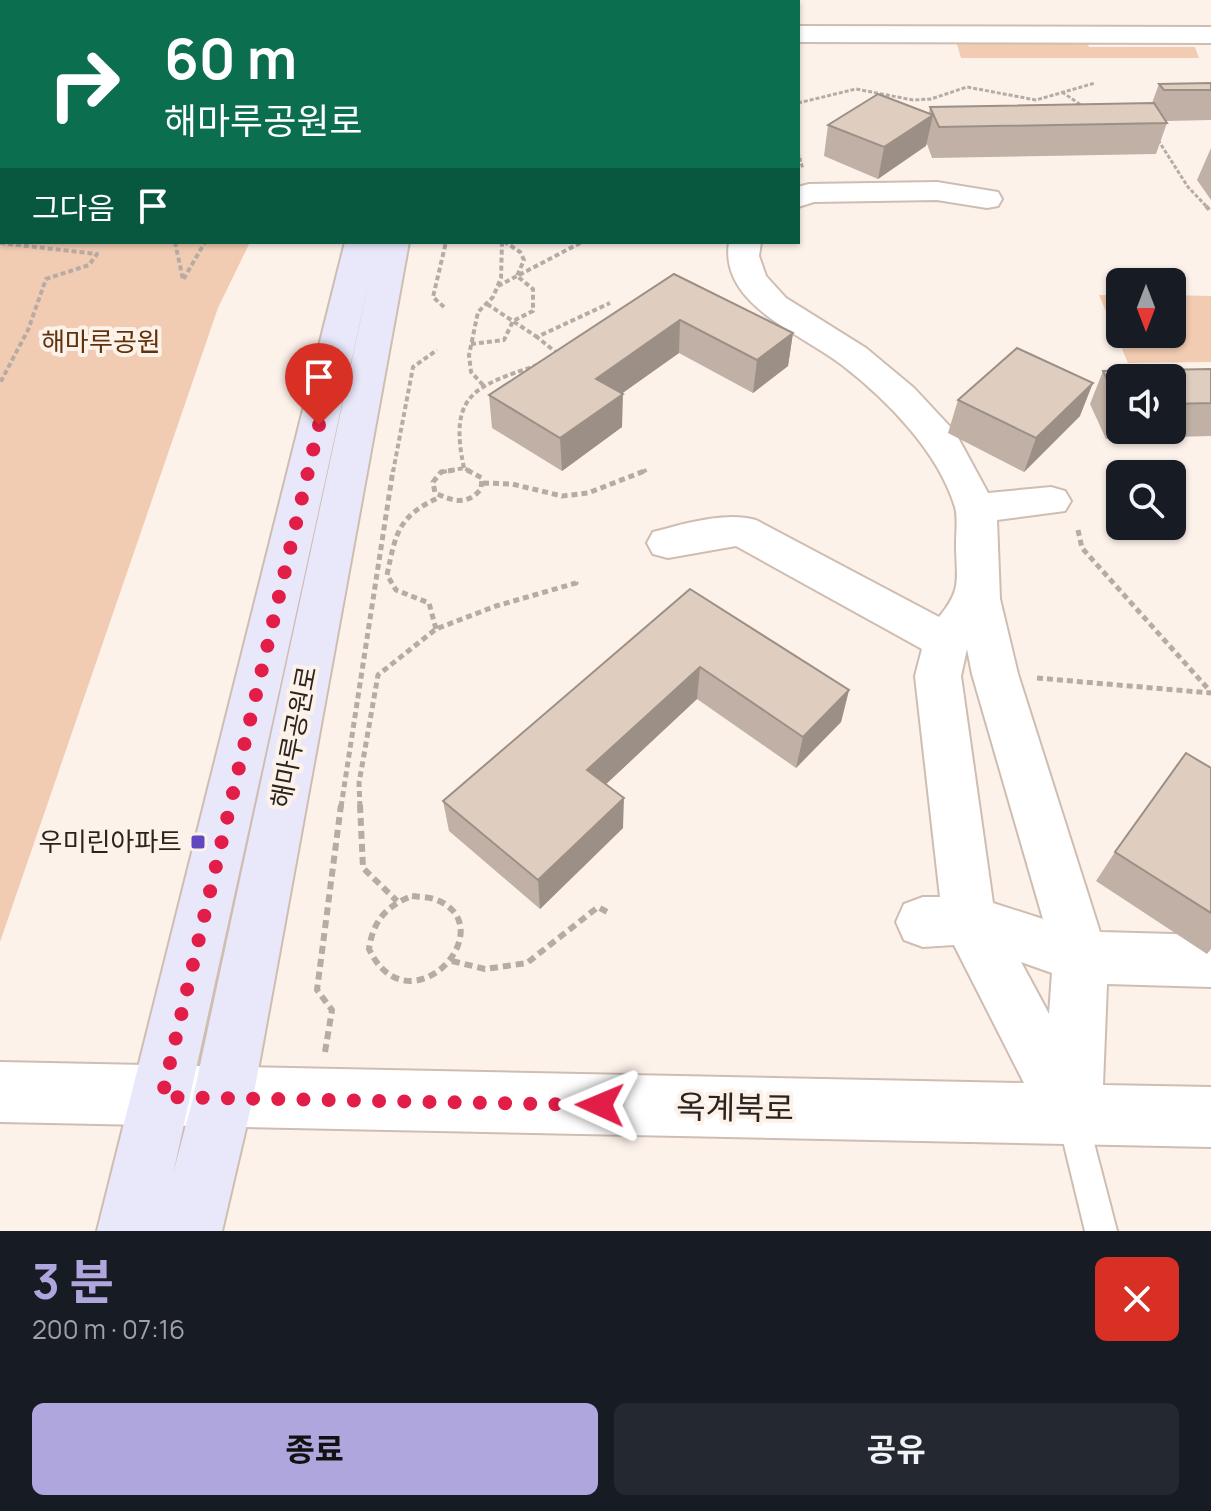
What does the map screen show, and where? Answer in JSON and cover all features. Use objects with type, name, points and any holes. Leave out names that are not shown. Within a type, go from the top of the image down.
[{"type":"street","points":[[803,35],[1211,35]]},
{"type":"street","points":[[800,197],[809,193],[937,191],[987,199]]},
{"type":"street","name":"해마루공원로","points":[[129,1231],[361,244]]},
{"type":"street","name":"해마루공원로","points":[[190,1231],[223,1098],[393,244]]},
{"type":"street","points":[[745,244],[743,256],[750,279],[774,305],[853,356],[901,396],[941,441],[976,508],[978,599],[995,674],[1081,957],[1072,1114]]},
{"type":"street","points":[[976,508],[1051,501]]},
{"type":"street","points":[[668,543],[741,530],[946,641]]},
{"type":"street","points":[[978,599],[946,641],[938,676],[946,921],[1072,1114]]},
{"type":"street","points":[[946,921],[1081,957],[1211,961]]},
{"type":"street","name":"옥계북로","points":[[0,1092],[1211,1117]]},
{"type":"lane","points":[[1072,1114],[1101,1231]]},
{"type":"path","points":[[800,103],[856,89],[913,100],[931,99],[967,87],[1036,100],[1095,83]]},
{"type":"path","points":[[1062,92],[1092,111]]},
{"type":"path","points":[[1155,136],[1188,187],[1211,212]]},
{"type":"path","points":[[0,383],[28,330],[46,279],[89,265],[97,254],[9,244]]},
{"type":"path","points":[[175,244],[183,280],[204,244]]},
{"type":"path","points":[[444,307],[433,297],[446,244]]},
{"type":"path","points":[[483,385],[471,372],[469,355],[478,312],[498,286],[503,244]]},
{"type":"path","points":[[506,244],[520,252],[524,260],[517,276]]},
{"type":"path","points":[[498,286],[578,244]]},
{"type":"path","points":[[471,344],[504,340],[513,321],[533,311],[533,289],[517,276]]},
{"type":"path","points":[[537,337],[610,303]]},
{"type":"path","points":[[464,468],[458,448],[459,421],[468,395],[483,385],[562,357],[487,304]]},
{"type":"path","points":[[317,1100],[332,1010],[317,990],[337,824],[385,501],[413,367],[437,350]]},
{"type":"path","points":[[440,497],[433,488],[436,477],[448,469],[464,468],[478,473],[483,483]]},
{"type":"path","points":[[483,483],[512,484],[562,496],[588,493],[649,469]]},
{"type":"path","points":[[436,629],[429,603],[396,590],[387,575],[398,525],[415,507],[440,497],[463,501],[478,494],[483,483]]},
{"type":"path","points":[[1078,530],[1082,548],[1211,692]]},
{"type":"path","points":[[397,901],[363,868],[359,783],[378,675],[436,629],[496,606],[576,583],[574,579]]},
{"type":"path","points":[[995,674],[1211,692]]},
{"type":"path","points":[[427,896],[441,900],[452,908],[459,920],[460,947],[452,961],[427,979],[396,979],[383,972],[369,949],[370,935],[384,909],[397,901],[427,896]]},
{"type":"path","points":[[452,961],[485,969],[527,963],[598,907],[611,914]]},
{"type":"green space","points":[[954,34],[1084,34],[1089,47],[1195,47],[1199,58],[961,58]]},
{"type":"green space","name":"해마루공원","points":[[0,244],[249,244],[218,308],[0,942]]},
{"type":"green space","points":[[1099,295],[1106,295],[1106,311]]},
{"type":"green space","points":[[1186,295],[1211,296],[1211,362],[1128,363],[1122,348],[1186,348]]},
{"type":"building","points":[[1211,83],[1211,90],[1164,90],[1159,84]]},
{"type":"building","points":[[878,94],[933,115],[884,147],[828,125]]},
{"type":"building","points":[[1154,103],[1167,123],[939,127],[930,107]]},
{"type":"building","points":[[674,274],[793,333],[757,360],[680,320],[596,379],[623,394],[560,438],[489,395]]},
{"type":"building","points":[[1017,348],[1093,383],[1036,438],[958,400]]},
{"type":"building","points":[[1186,369],[1211,369],[1211,403],[1186,404]]},
{"type":"building","points":[[690,589],[849,690],[803,737],[700,667],[587,770],[624,798],[538,880],[443,801]]},
{"type":"building","points":[[1186,753],[1211,768],[1211,913],[1115,852]]},
{"type":"place","name":"우미린아파트","points":[[198,842]]},
{"type":"route","points":[[319,425],[162,1097],[600,1105]]}]
